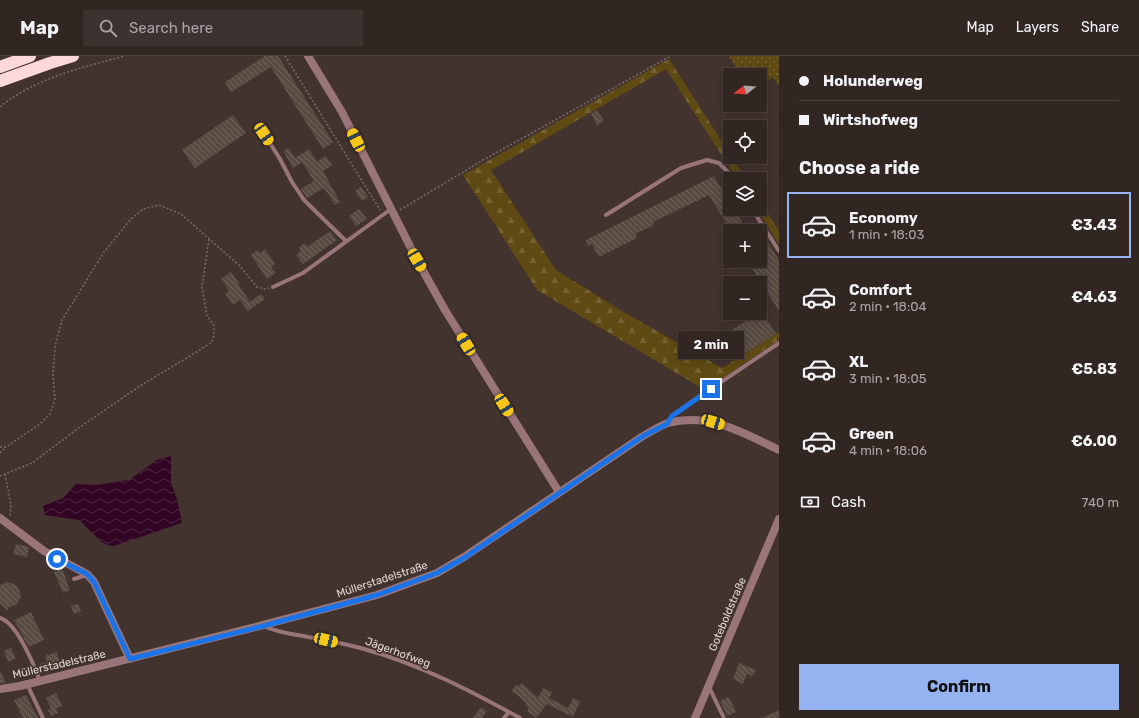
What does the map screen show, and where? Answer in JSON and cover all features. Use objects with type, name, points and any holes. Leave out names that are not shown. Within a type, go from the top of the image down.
[{"type":"highway","points":[[0,67],[30,56]]},
{"type":"highway","points":[[0,81],[50,62],[73,56]]},
{"type":"street","points":[[308,56],[342,112],[417,260],[449,316],[559,492]]},
{"type":"street","name":"Müllerstadelstraße","points":[[0,689],[40,681],[263,626],[377,595],[437,573],[464,558],[643,436],[667,424],[684,420],[713,422],[744,432],[779,450]]},
{"type":"street","points":[[0,518],[44,551],[87,574],[94,582],[130,659]]},
{"type":"street","name":"Goteboldstraße","points":[[695,718],[779,519]]},
{"type":"lane","points":[[259,126],[280,158],[292,182],[304,200],[346,242]]},
{"type":"lane","points":[[606,215],[681,168],[707,160],[719,163],[728,172]]},
{"type":"lane","points":[[273,287],[303,273],[383,215],[393,211]]},
{"type":"lane","points":[[756,216],[779,251]]},
{"type":"lane","points":[[667,424],[672,416],[690,402],[779,343]]},
{"type":"lane","points":[[74,579],[87,574]]},
{"type":"lane","points":[[0,618],[5,620],[14,629],[33,663],[40,681]]},
{"type":"lane","name":"Jägerhofweg","points":[[263,626],[276,632],[365,649],[388,657],[450,682],[520,718]]},
{"type":"lane","points":[[26,684],[43,718]]},
{"type":"lane","points":[[709,687],[724,718]]},
{"type":"lane","points":[[504,718],[509,712]]},
{"type":"path","points":[[0,107],[18,94],[36,84],[74,70],[124,56]]},
{"type":"path","points":[[284,56],[383,215]]},
{"type":"path","points":[[393,211],[671,56]]},
{"type":"path","points":[[0,453],[6,447],[40,424],[50,414],[54,400],[53,375],[55,346],[62,320],[104,252],[131,219],[143,209],[159,205],[181,214],[240,266],[257,287],[265,289],[273,287]]},
{"type":"path","points":[[0,476],[32,463],[80,427],[143,384],[212,342],[214,325],[207,316],[202,287],[210,238]]},
{"type":"path","points":[[0,447],[6,447]]},
{"type":"path","points":[[4,474],[8,486],[11,505],[9,524]]},
{"type":"green space","points":[[729,56],[779,56],[779,86],[773,77],[767,81],[767,68],[737,68]]},
{"type":"green space","points":[[669,59],[723,143],[723,157],[666,69],[491,170],[556,270],[627,314],[722,368],[779,332],[779,340],[705,390],[537,290],[463,175]]},
{"type":"green space","points":[[727,164],[736,164],[742,172],[732,172]]},
{"type":"green space","points":[[767,212],[779,231],[779,244],[767,224],[761,216],[767,216]]},
{"type":"water","points":[[171,456],[171,483],[177,499],[182,523],[114,546],[102,542],[79,520],[45,515],[43,506],[63,498],[76,484],[96,485],[129,480],[157,460]]},
{"type":"building","points":[[265,56],[278,56],[333,142],[323,149],[271,67],[231,92],[225,82]]},
{"type":"building","points":[[597,110],[604,121],[597,125],[591,114]]},
{"type":"building","points":[[233,115],[246,133],[195,168],[182,150]]},
{"type":"building","points":[[289,148],[295,158],[309,149],[317,162],[326,156],[332,165],[323,171],[340,202],[335,205],[324,188],[307,198],[301,189],[314,181],[302,162],[293,168],[283,151]]},
{"type":"building","points":[[714,176],[723,191],[723,216],[738,216],[743,224],[727,224],[709,195],[653,222],[654,225],[635,234],[637,238],[599,257],[592,244],[588,246],[586,240]]},
{"type":"building","points":[[361,187],[368,197],[362,201],[355,191]]},
{"type":"building","points":[[359,209],[367,219],[356,226],[349,216]]},
{"type":"building","points":[[330,231],[337,240],[303,264],[296,255],[301,251],[299,248],[305,243],[307,247]]},
{"type":"building","points":[[767,241],[779,260],[779,311],[767,292],[767,276],[757,276],[751,268],[767,268]]},
{"type":"building","points":[[265,249],[275,264],[271,267],[276,273],[267,279],[251,255],[258,250],[260,253]]},
{"type":"building","points":[[231,272],[250,302],[261,294],[265,299],[248,311],[240,300],[233,305],[225,294],[229,291],[221,279]]},
{"type":"building","points":[[767,319],[776,334],[739,357],[725,334],[748,320]]},
{"type":"building","points":[[16,544],[29,547],[27,557],[13,554]]},
{"type":"building","points":[[62,568],[70,590],[63,593],[54,572]]},
{"type":"building","points":[[7,582],[17,586],[21,596],[16,605],[9,607],[8,611],[0,604],[0,585]]},
{"type":"building","points":[[78,604],[81,611],[74,614],[71,606]]},
{"type":"building","points":[[31,612],[44,640],[29,647],[14,620]]},
{"type":"building","points":[[11,648],[16,659],[8,662],[4,651]]},
{"type":"building","points":[[57,652],[61,667],[42,672],[40,664],[47,662],[45,656]]},
{"type":"building","points":[[739,663],[756,670],[753,676],[747,674],[743,684],[733,679]]},
{"type":"building","points":[[0,670],[6,683],[0,683]]},
{"type":"building","points":[[522,683],[538,698],[543,688],[552,692],[549,698],[568,708],[573,698],[580,702],[573,717],[547,704],[536,718],[527,711],[529,708],[525,705],[526,703],[516,694],[511,692],[516,685],[518,687]]},
{"type":"building","points":[[56,693],[62,706],[56,708],[58,713],[51,716],[48,710],[51,709],[46,698]]},
{"type":"building","points":[[26,695],[38,718],[23,718],[14,700]]},
{"type":"building","points":[[729,697],[736,712],[727,716],[720,701]]},
{"type":"building","points":[[481,707],[487,711],[482,718],[473,718]]},
{"type":"building","points":[[779,710],[779,718],[762,718]]},
{"type":"route","points":[[57,559],[87,574],[94,582],[130,659],[263,626],[377,595],[437,573],[464,558],[643,436],[667,424],[672,416],[690,402],[711,389]]}]
